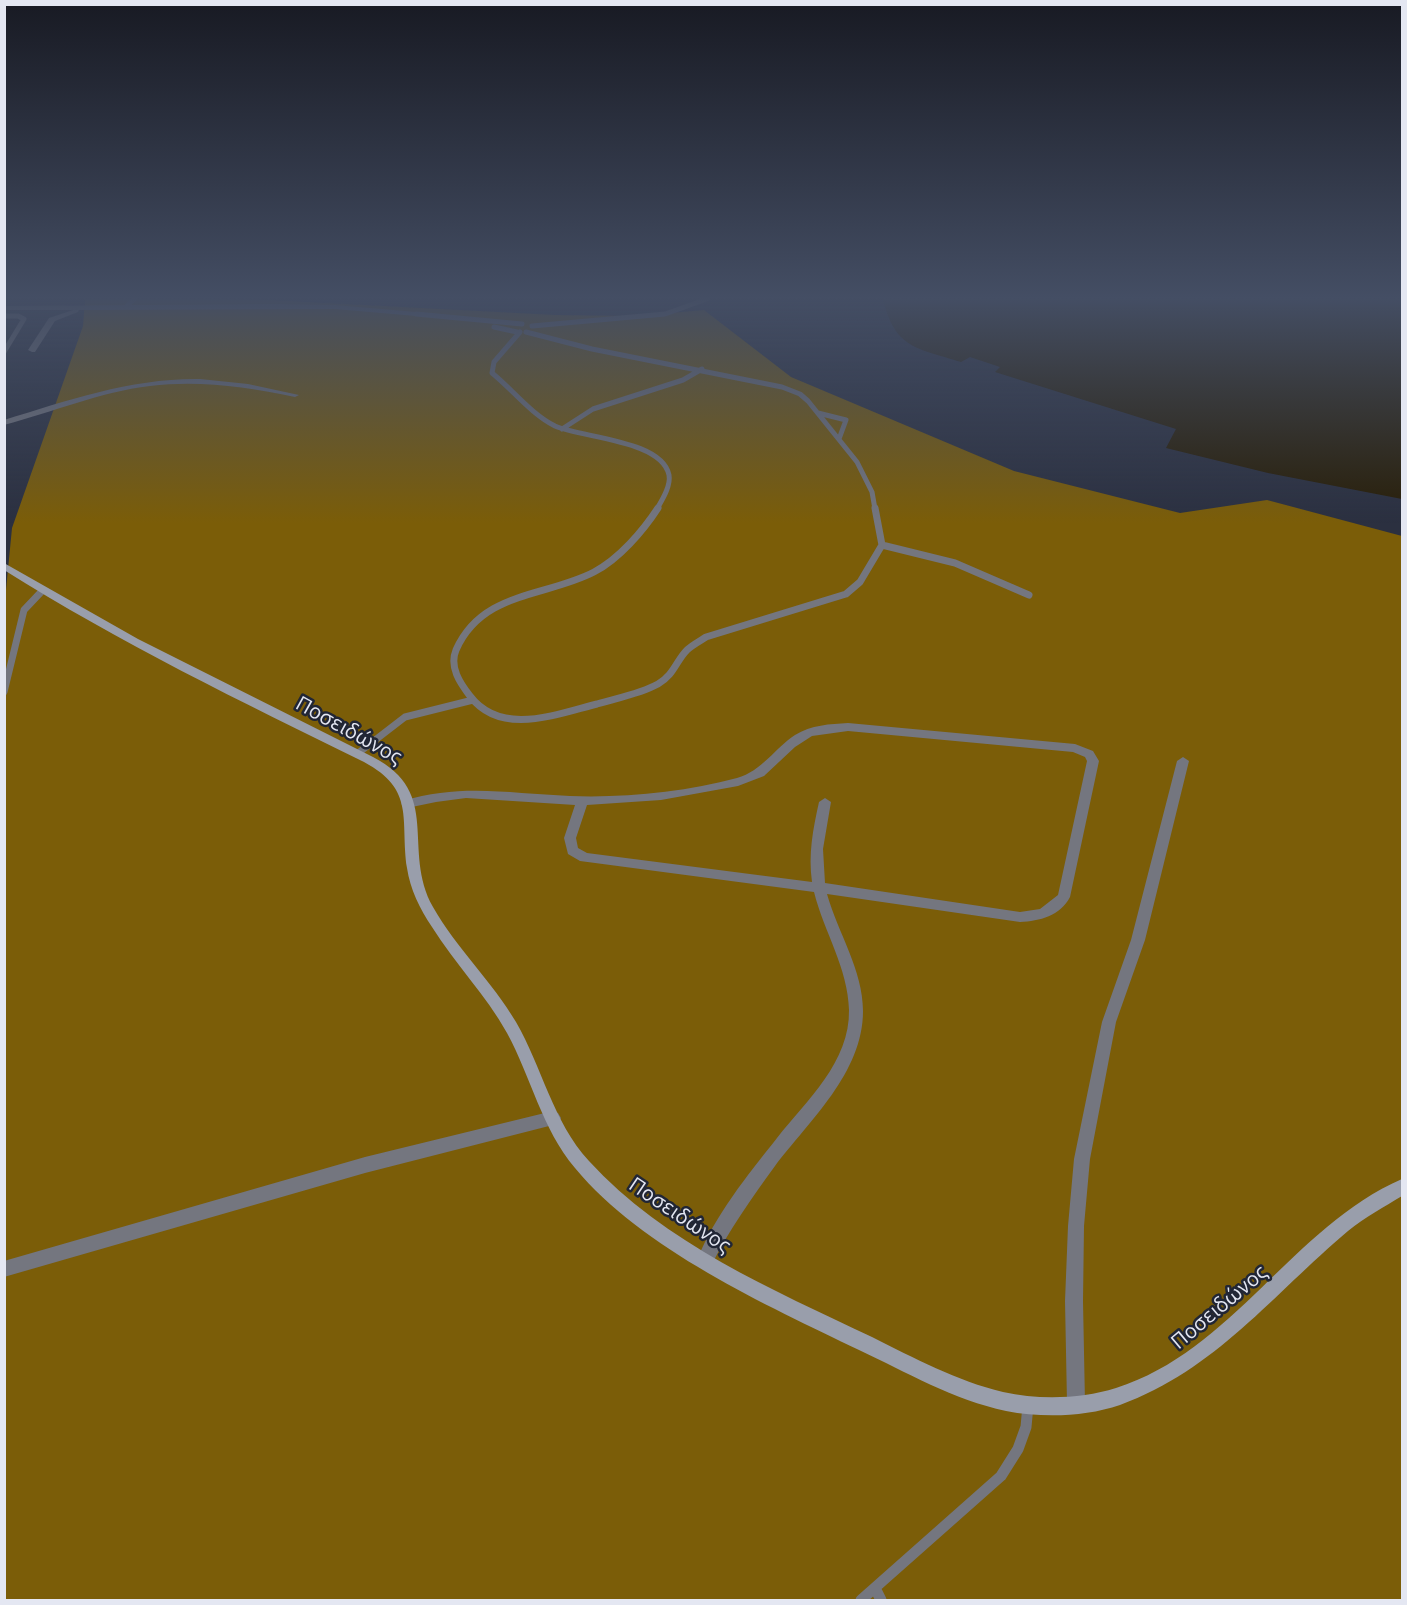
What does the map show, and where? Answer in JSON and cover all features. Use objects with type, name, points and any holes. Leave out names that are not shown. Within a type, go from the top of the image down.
[{"type":"street","points":[[4,423],[125,389],[167,382],[241,384],[295,395]]},
{"type":"street","name":"Ποσειδώνος","points":[[4,566],[42,591],[178,666],[357,753],[382,768],[402,784],[407,804],[413,869],[422,901],[443,935],[479,978],[511,1026],[553,1118],[580,1164],[625,1207],[705,1260],[788,1306],[946,1382],[993,1398],[1028,1405],[1076,1403],[1117,1397],[1182,1366],[1215,1343],[1345,1224],[1402,1186]]},
{"type":"street","points":[[407,804],[464,794],[583,801],[647,797],[741,782],[757,776],[771,766],[807,733],[826,728],[1075,748],[1089,754],[1093,761],[1064,897],[1055,908],[1040,916],[1020,917],[821,888],[584,858],[572,851],[570,838],[583,801]]},
{"type":"street","points":[[1076,1403],[1074,1301],[1076,1226],[1084,1148],[1109,1022],[1138,940],[1183,761]]},
{"type":"street","points":[[705,1260],[732,1211],[789,1135],[822,1097],[838,1071],[855,1035],[856,1008],[846,962],[821,888],[816,865],[818,834],[825,802]]},
{"type":"street","points":[[4,1269],[365,1165],[553,1118]]},
{"type":"lane","points":[[493,374],[549,423],[562,429],[632,446],[648,453],[669,471],[670,480],[655,513],[609,563],[582,578],[518,597],[483,616],[456,646],[453,660],[454,670],[473,700],[492,714],[522,721],[539,719],[645,689],[668,677],[687,650],[706,637],[846,594],[860,582],[882,545],[882,535],[868,481],[857,462],[808,401],[792,390],[723,374]]},
{"type":"lane","points":[[562,429],[593,409],[683,380],[694,374]]},
{"type":"lane","points":[[817,412],[846,420],[839,439]]},
{"type":"lane","points":[[882,545],[955,563],[1029,595]]},
{"type":"lane","points":[[4,692],[24,610],[42,591]]},
{"type":"lane","points":[[357,753],[405,717],[473,700]]},
{"type":"lane","points":[[861,1600],[1001,1476],[1018,1449],[1026,1427],[1028,1405]]},
{"type":"lane","points":[[875,1588],[881,1600]]},
{"type":"shaded area","points":[[66,374],[787,374],[1014,471],[1180,513],[1267,500],[1402,536],[1402,1600],[5,1600],[5,600],[12,528]]},
{"type":"shaded area","points":[[1001,374],[1402,374],[1402,499],[1268,473],[1166,448],[1176,429]]}]
